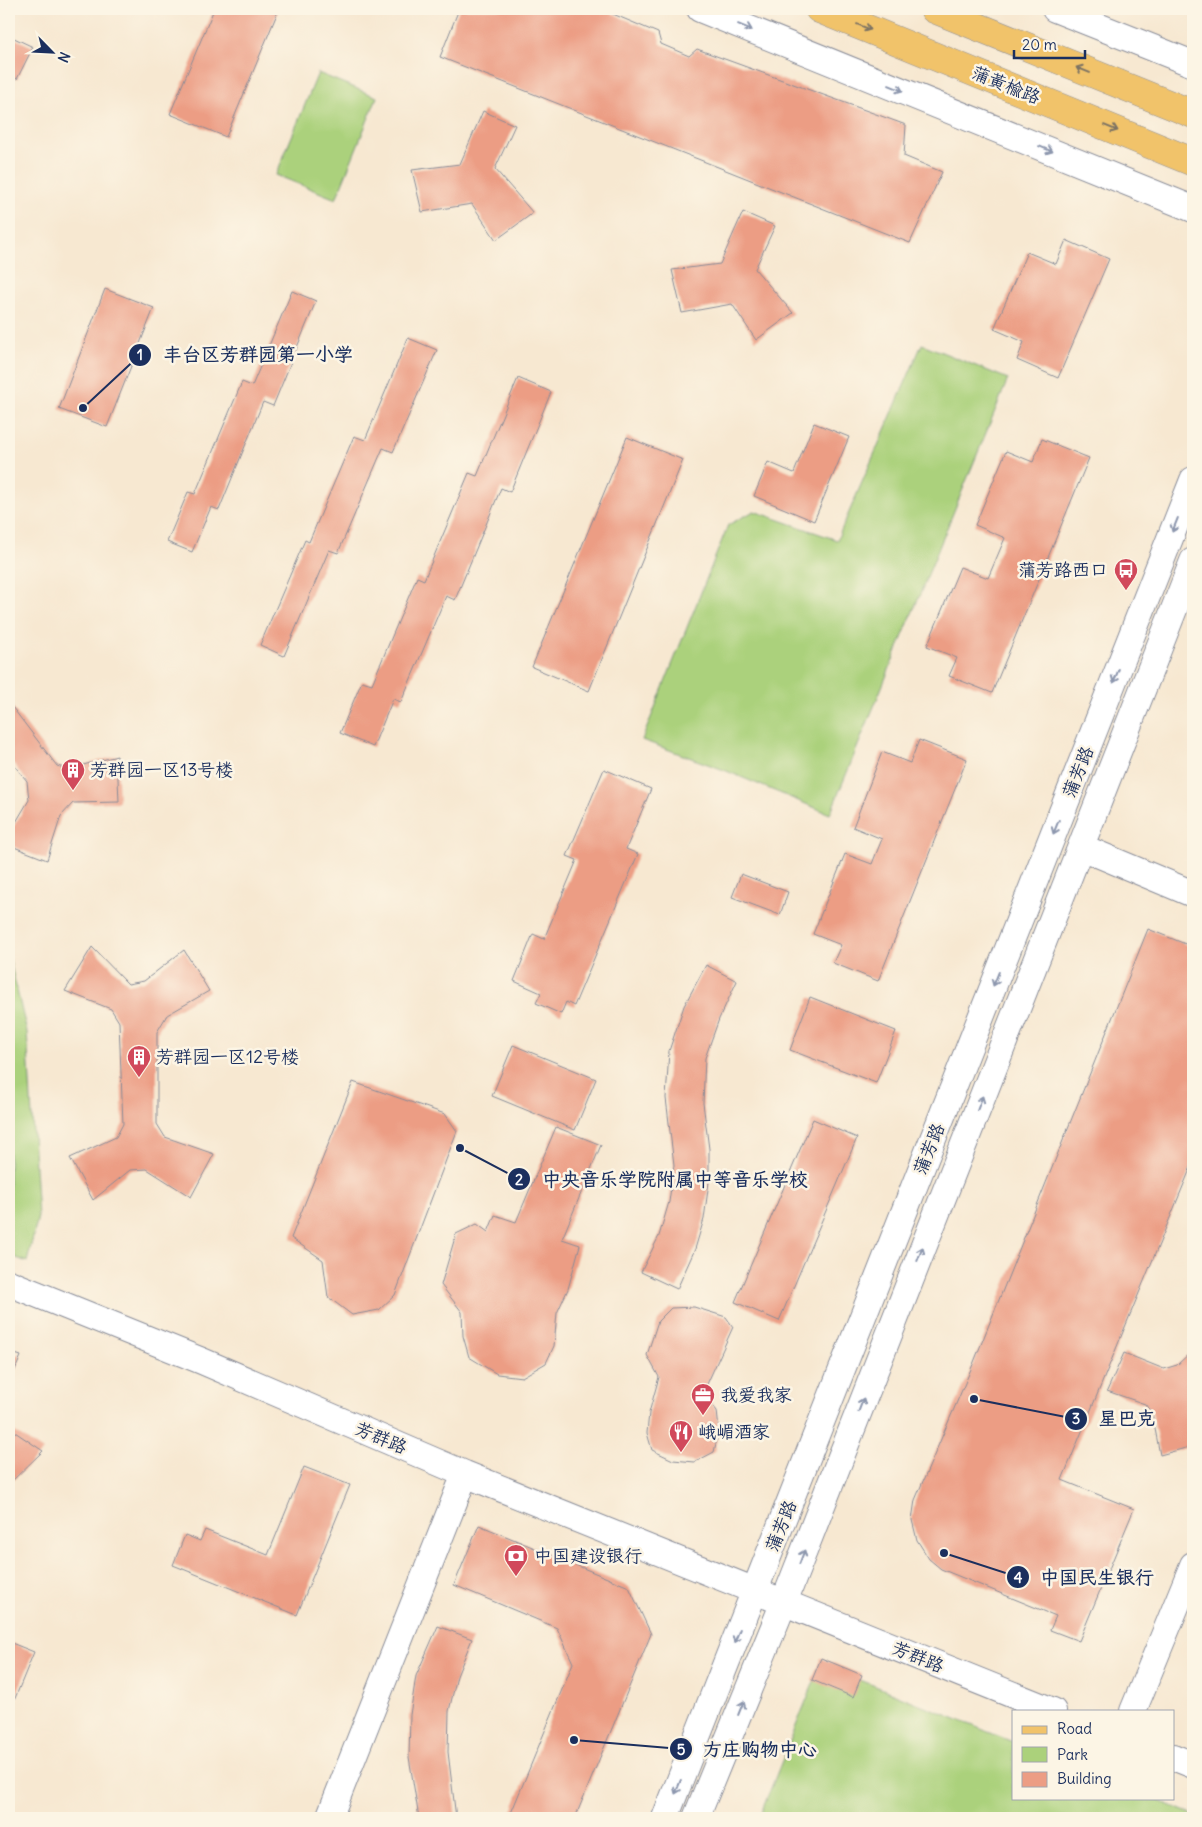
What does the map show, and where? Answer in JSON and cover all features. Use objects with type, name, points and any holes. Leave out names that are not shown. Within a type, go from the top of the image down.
[{"type":"main road","name":"蒲黄榆路","points":[[818,9],[1193,162]]},
{"type":"main road","points":[[934,9],[1193,114]]},
{"type":"street","points":[[700,9],[1193,208]]},
{"type":"street","points":[[1056,9],[1193,64]]},
{"type":"street","name":"蒲芳路","points":[[665,1818],[1193,480]]},
{"type":"street","name":"蒲芳路","points":[[696,1818],[784,1602],[1193,561]]},
{"type":"street","points":[[1081,847],[1193,894]]},
{"type":"street","name":"芳群路","points":[[9,1283],[202,1361],[465,1474],[1052,1710]]},
{"type":"street","points":[[329,1818],[465,1474]]},
{"type":"street","points":[[1133,1710],[1193,1565]]},
{"type":"street","points":[[1174,1757],[1193,1764]]},
{"type":"green space","points":[[318,73],[377,97],[336,199],[276,175]]},
{"type":"green space","points":[[922,344],[1008,379],[830,814],[724,770],[642,740],[728,525],[754,511],[837,540]]},
{"type":"green space","points":[[9,957],[27,1032],[38,1217],[27,1262],[9,1255]]},
{"type":"green space","points":[[821,1664],[1012,1742],[1012,1800],[1157,1800],[1193,1815],[1193,1818],[759,1818]]},
{"type":"building","points":[[153,9],[169,9],[166,14]]},
{"type":"building","points":[[214,9],[279,9],[226,137],[170,114]]},
{"type":"building","points":[[459,9],[601,9],[658,33],[661,44],[689,56],[697,49],[906,125],[904,156],[942,172],[910,243],[440,57]]},
{"type":"building","points":[[12,37],[33,47],[17,79],[9,75],[9,45]]},
{"type":"building","points":[[483,111],[515,125],[495,169],[533,213],[496,240],[472,204],[422,212],[412,170],[460,164]]},
{"type":"building","points":[[743,212],[775,226],[755,269],[793,313],[756,340],[732,304],[682,313],[672,270],[720,264]]},
{"type":"building","points":[[1066,240],[1109,259],[1058,378],[1017,360],[1024,342],[994,329],[1027,252],[1056,264]]},
{"type":"building","points":[[105,289],[154,308],[107,427],[59,409]]},
{"type":"building","points":[[292,291],[316,301],[273,406],[263,402],[219,510],[211,507],[192,552],[167,542],[188,492],[195,494],[242,382],[252,386]]},
{"type":"building","points":[[408,338],[437,350],[393,452],[383,448],[338,553],[329,550],[284,656],[260,645],[305,540],[309,542],[354,436],[365,440]]},
{"type":"building","points":[[518,378],[551,392],[510,492],[501,488],[455,600],[446,596],[401,702],[393,699],[373,747],[340,733],[362,681],[372,684],[417,577],[424,580],[469,473],[477,476]]},
{"type":"building","points":[[814,423],[849,437],[814,521],[754,496],[768,462],[794,473]]},
{"type":"building","points":[[627,437],[683,460],[589,691],[532,667]]},
{"type":"building","points":[[1042,439],[1089,458],[992,693],[949,676],[957,658],[927,646],[960,567],[988,578],[1005,538],[975,525],[1006,451],[1033,462]]},
{"type":"building","name":"芳群园一区13号楼","points":[[9,703],[57,766],[68,769],[117,756],[119,802],[73,803],[61,816],[47,860],[9,845],[9,834],[29,800],[27,781],[9,759]]},
{"type":"building","points":[[919,740],[967,759],[878,981],[833,963],[841,945],[813,934],[845,854],[872,864],[882,839],[853,827],[882,752],[910,763]]},
{"type":"building","points":[[604,769],[651,789],[626,849],[638,854],[574,1006],[566,1002],[561,1014],[536,1003],[541,993],[514,981],[533,934],[544,939],[577,860],[567,856]]},
{"type":"building","points":[[741,874],[788,892],[780,915],[732,897]]},
{"type":"building","points":[[1148,929],[1193,947],[1193,1162],[1062,1480],[1134,1509],[1079,1641],[1050,1630],[1056,1616],[941,1569],[929,1559],[917,1540],[912,1520],[915,1500],[974,1362]]},
{"type":"building","name":"芳群园一区12号楼","points":[[92,947],[128,984],[144,981],[184,950],[209,991],[167,1015],[157,1032],[157,1124],[165,1137],[214,1154],[191,1197],[147,1169],[130,1170],[93,1200],[70,1158],[116,1137],[123,1124],[119,1022],[111,1009],[65,991]]},
{"type":"building","points":[[706,965],[737,981],[719,1019],[705,1058],[703,1103],[709,1149],[709,1182],[704,1219],[695,1249],[677,1289],[641,1272],[659,1236],[669,1202],[674,1165],[666,1098],[669,1051],[684,1006]]},
{"type":"building","points":[[810,997],[896,1031],[876,1083],[790,1050]]},
{"type":"building","points":[[513,1045],[596,1079],[575,1130],[492,1096]]},
{"type":"building","points":[[353,1082],[445,1114],[457,1131],[395,1295],[379,1310],[352,1315],[328,1297],[323,1260],[291,1238]]},
{"type":"building","points":[[813,1119],[857,1138],[779,1321],[735,1302]]},
{"type":"building","points":[[556,1127],[601,1145],[562,1239],[580,1245],[568,1289],[557,1313],[554,1346],[546,1363],[522,1377],[497,1374],[469,1357],[463,1336],[462,1312],[441,1285],[456,1234],[477,1224],[488,1232],[495,1215],[516,1222]]},
{"type":"building","points":[[694,1307],[726,1317],[733,1327],[703,1393],[717,1411],[719,1430],[714,1452],[695,1462],[673,1460],[652,1450],[647,1433],[649,1413],[659,1377],[647,1355],[658,1321],[671,1308]]},
{"type":"building","points":[[1193,1350],[1193,1402],[1190,1412],[1193,1422],[1193,1446],[1160,1455],[1152,1413],[1145,1404],[1107,1391],[1124,1353],[1164,1369],[1177,1365]]},
{"type":"building","points":[[9,1352],[21,1356],[9,1384]]},
{"type":"building","points":[[9,1428],[43,1451],[9,1484]]},
{"type":"building","points":[[304,1467],[350,1485],[297,1615],[173,1565],[185,1535],[200,1541],[205,1530],[268,1555]]},
{"type":"building","points":[[479,1525],[629,1587],[651,1634],[575,1818],[509,1818],[573,1663],[557,1628],[454,1585]]},
{"type":"building","points":[[438,1626],[472,1639],[457,1676],[449,1711],[448,1752],[456,1818],[419,1818],[409,1757],[410,1715],[416,1676]]},
{"type":"building","points":[[9,1642],[34,1652],[9,1713]]},
{"type":"building","points":[[821,1658],[862,1675],[853,1697],[812,1680]]},
{"type":"place","name":"丰台区芳群园第一小学","points":[[83,408]]},
{"type":"place","name":"蒲芳路西口","points":[[1126,591]]},
{"type":"place","name":"芳群园一区13号楼","points":[[73,791]]},
{"type":"place","name":"芳群园一区12号楼","points":[[139,1078]]},
{"type":"place","name":"中央音乐学院附属中等音乐学校","points":[[460,1148]]},
{"type":"place","name":"星巴克","points":[[974,1399]]},
{"type":"place","name":"我爱我家","points":[[703,1416]]},
{"type":"place","name":"峨嵋酒家","points":[[681,1453]]},
{"type":"place","name":"中国民生银行","points":[[944,1553]]},
{"type":"place","name":"中国建设银行","points":[[516,1577]]},
{"type":"place","name":"方庄购物中心","points":[[574,1740]]}]
